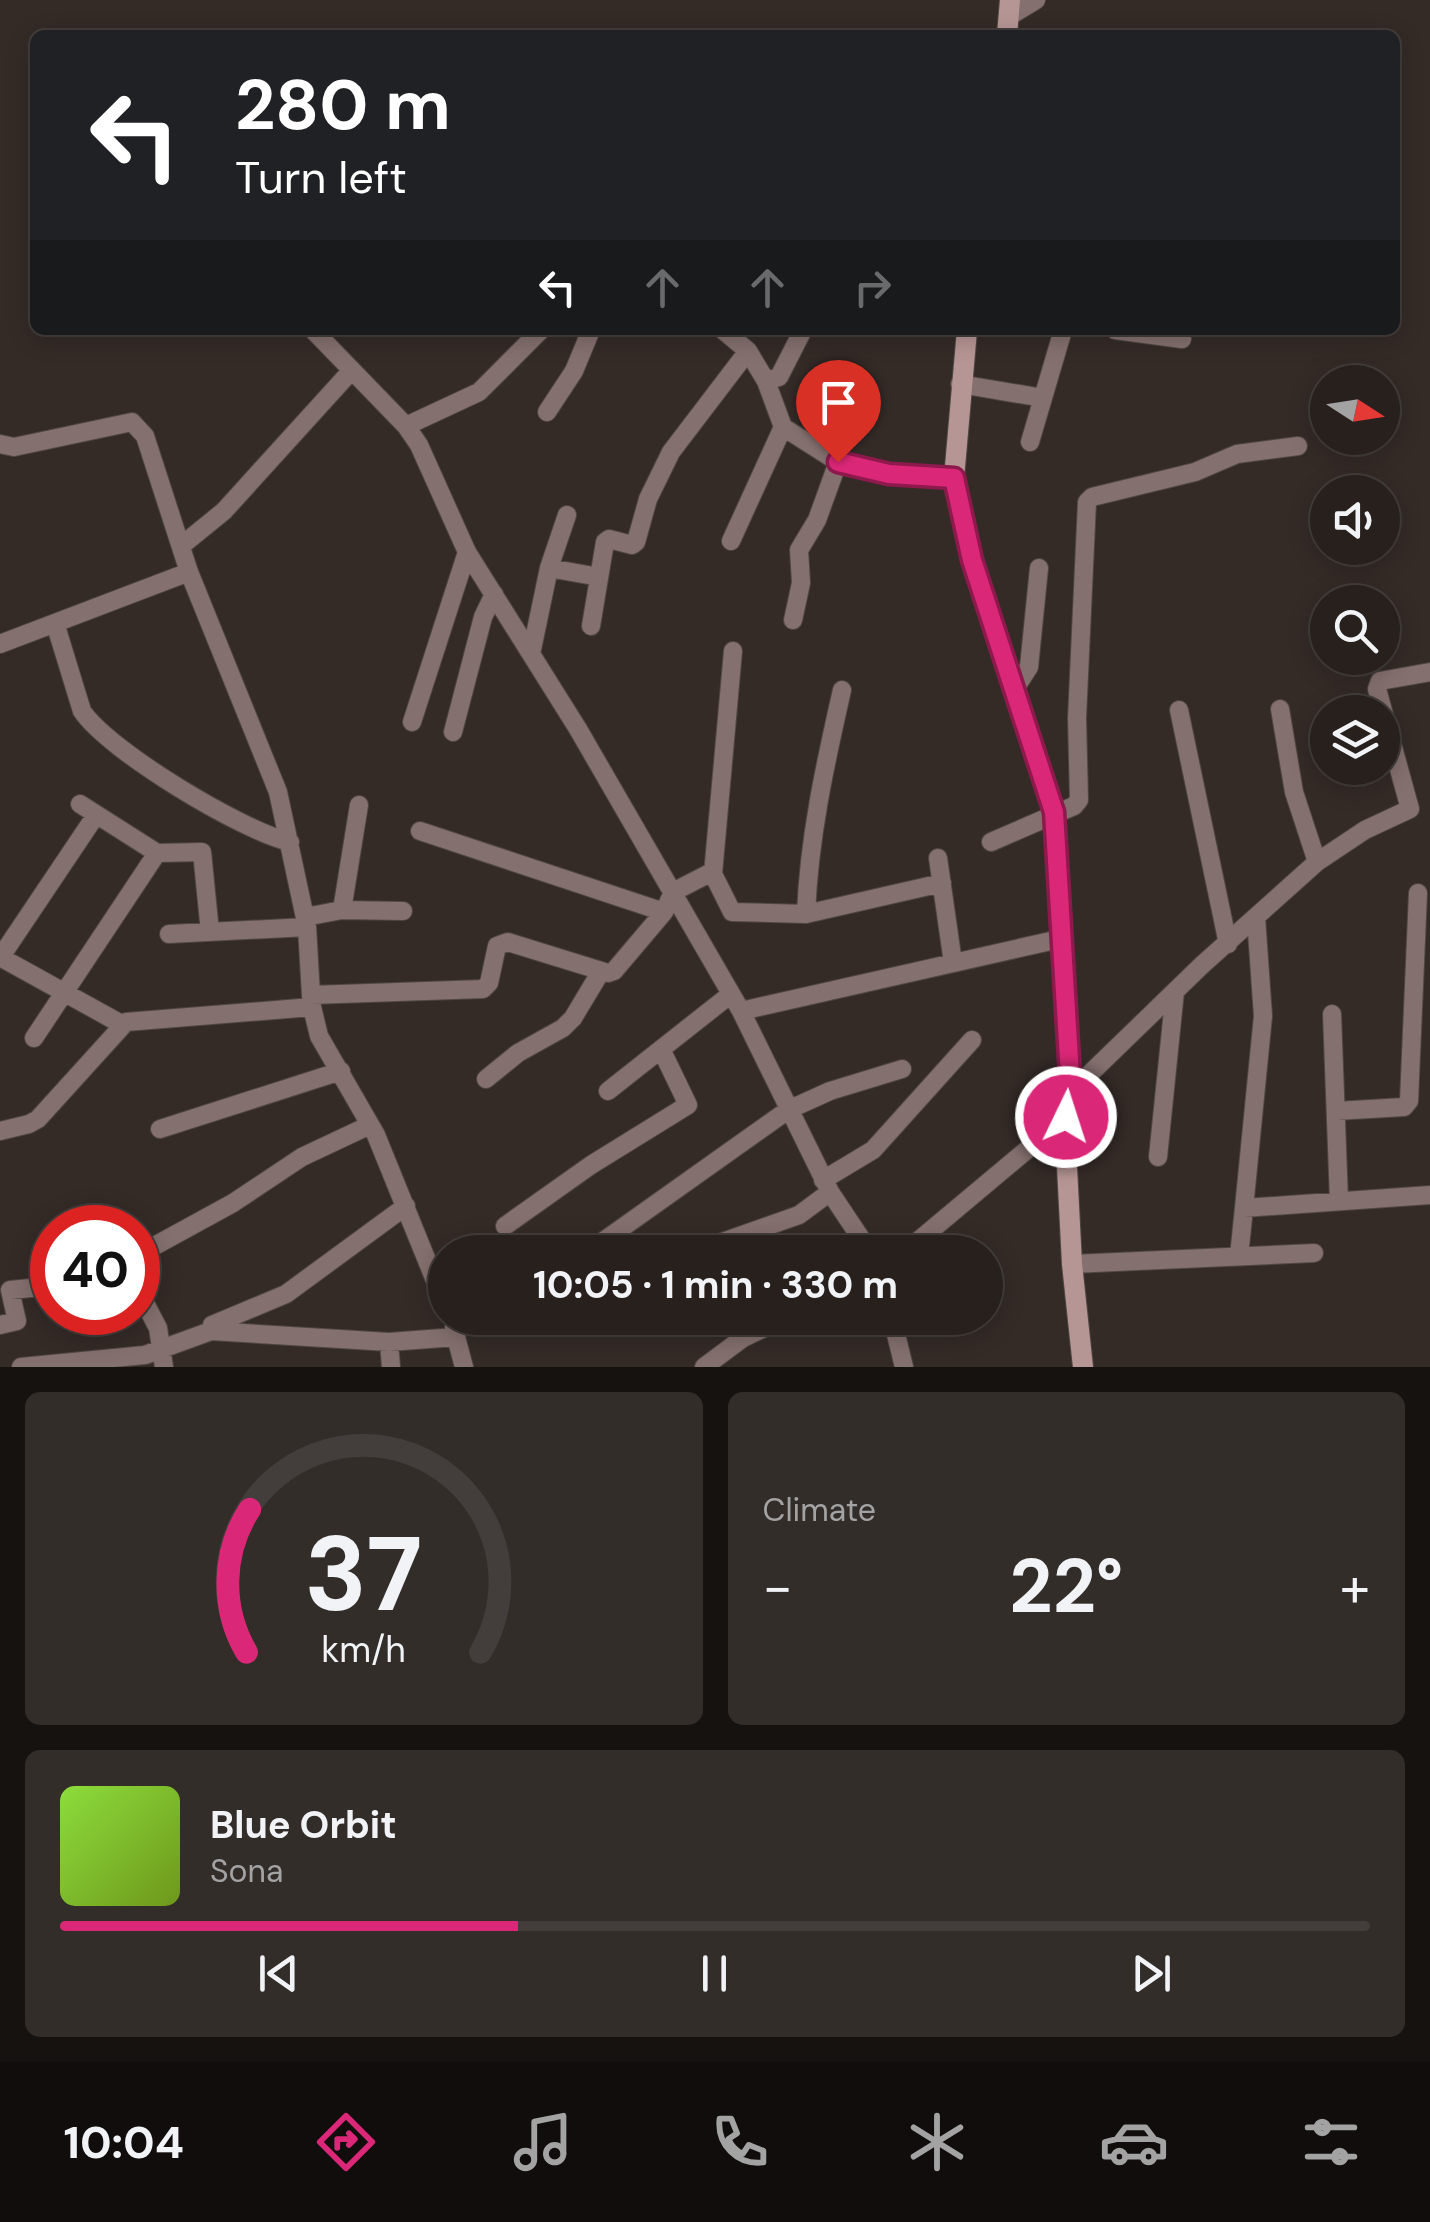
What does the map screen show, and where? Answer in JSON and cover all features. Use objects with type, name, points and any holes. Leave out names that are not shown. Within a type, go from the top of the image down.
[{"type":"street","points":[[1008,17],[1036,0]]},
{"type":"street","points":[[318,335],[406,426],[418,445],[467,552],[673,892],[740,1011],[826,1186],[859,1235]]},
{"type":"street","points":[[406,426],[480,392],[536,335]]},
{"type":"street","points":[[547,412],[574,371],[589,335]]},
{"type":"street","points":[[766,380],[779,377],[800,335]]},
{"type":"street","points":[[966,335],[954,478],[972,560],[1054,812],[1071,1092],[1066,1117],[1072,1264],[1084,1367]]},
{"type":"street","points":[[1030,442],[1062,335]]},
{"type":"street","points":[[1157,335],[1182,338]]},
{"type":"street","points":[[591,626],[606,542],[636,542],[648,499],[671,452],[747,342],[784,427],[838,462],[889,474],[954,478]]},
{"type":"street","points":[[180,546],[224,511],[352,370]]},
{"type":"street","points":[[960,384],[1043,398]]},
{"type":"street","points":[[0,444],[14,447],[132,422],[145,436],[189,572],[278,792],[306,922],[311,1001],[319,1036],[370,1125],[428,1262]]},
{"type":"street","points":[[731,541],[784,427]]},
{"type":"street","points":[[992,842],[1074,806],[1078,800],[1077,718],[1087,502],[1092,497],[1195,472],[1237,454],[1298,446]]},
{"type":"street","points":[[792,620],[802,583],[799,550],[817,520],[838,462]]},
{"type":"street","points":[[531,654],[549,568],[567,515]]},
{"type":"street","points":[[412,722],[467,552]]},
{"type":"street","points":[[549,568],[599,577]]},
{"type":"street","points":[[1014,690],[1029,668],[1039,568]]},
{"type":"street","points":[[0,644],[189,572]]},
{"type":"street","points":[[453,732],[482,618],[494,594]]},
{"type":"street","points":[[55,623],[82,711],[98,731],[196,798],[274,838],[290,842]]},
{"type":"street","points":[[733,651],[713,874],[732,912],[806,914],[942,883]]},
{"type":"street","points":[[1071,1092],[1174,991],[1318,862],[1365,830],[1410,810],[1377,689],[1380,682],[1430,672]]},
{"type":"street","points":[[806,914],[808,858],[817,798],[842,690]]},
{"type":"street","points":[[1280,709],[1294,792],[1318,862]]},
{"type":"street","points":[[1179,710],[1228,944]]},
{"type":"street","points":[[342,910],[359,804]]},
{"type":"street","points":[[124,1025],[0,957],[88,810],[157,853],[202,852],[210,932]]},
{"type":"street","points":[[420,830],[664,912]]},
{"type":"street","points":[[34,1038],[157,853]]},
{"type":"street","points":[[938,858],[954,963]]},
{"type":"street","points":[[0,1130],[30,1124],[38,1118],[130,1021],[311,1001],[483,988],[488,983],[497,946],[508,942],[600,973],[614,971],[664,912],[673,892],[713,874]]},
{"type":"street","points":[[1336,1110],[1404,1107],[1409,1100],[1418,893]]},
{"type":"street","points":[[168,934],[306,922],[342,910],[402,911]]},
{"type":"street","points":[[1240,1256],[1263,1016],[1256,918]]},
{"type":"street","points":[[740,1011],[1064,938]]},
{"type":"street","points":[[486,1079],[538,1039],[563,1028],[600,973]]},
{"type":"street","points":[[1158,1157],[1174,991]]},
{"type":"street","points":[[608,1091],[731,994]]},
{"type":"street","points":[[1332,1014],[1339,1200]]},
{"type":"street","points":[[742,1235],[799,1215],[826,1186],[873,1150],[972,1040]]},
{"type":"street","points":[[505,1226],[591,1165],[688,1105],[661,1048]]},
{"type":"street","points":[[612,1235],[788,1110],[902,1069]]},
{"type":"street","points":[[160,1129],[341,1071]]},
{"type":"street","points":[[925,1235],[1066,1117]]},
{"type":"street","points":[[160,1243],[233,1204],[302,1157],[370,1125]]},
{"type":"street","points":[[1244,1208],[1430,1195]]},
{"type":"street","points":[[210,1332],[212,1325],[286,1294],[406,1206]]},
{"type":"street","points":[[1072,1264],[1314,1254]]},
{"type":"street","points":[[0,1325],[17,1322],[10,1290],[30,1288]]},
{"type":"street","points":[[22,1367],[145,1355],[163,1358],[210,1332],[389,1342],[428,1333]]},
{"type":"street","points":[[455,1335],[464,1367]]},
{"type":"street","points":[[704,1367],[749,1335]]},
{"type":"street","points":[[896,1335],[904,1367]]},
{"type":"street","points":[[389,1342],[391,1367]]},
{"type":"route","points":[[838,462],[889,474],[954,478],[972,560],[1054,812],[1071,1092],[1066,1117]]}]
